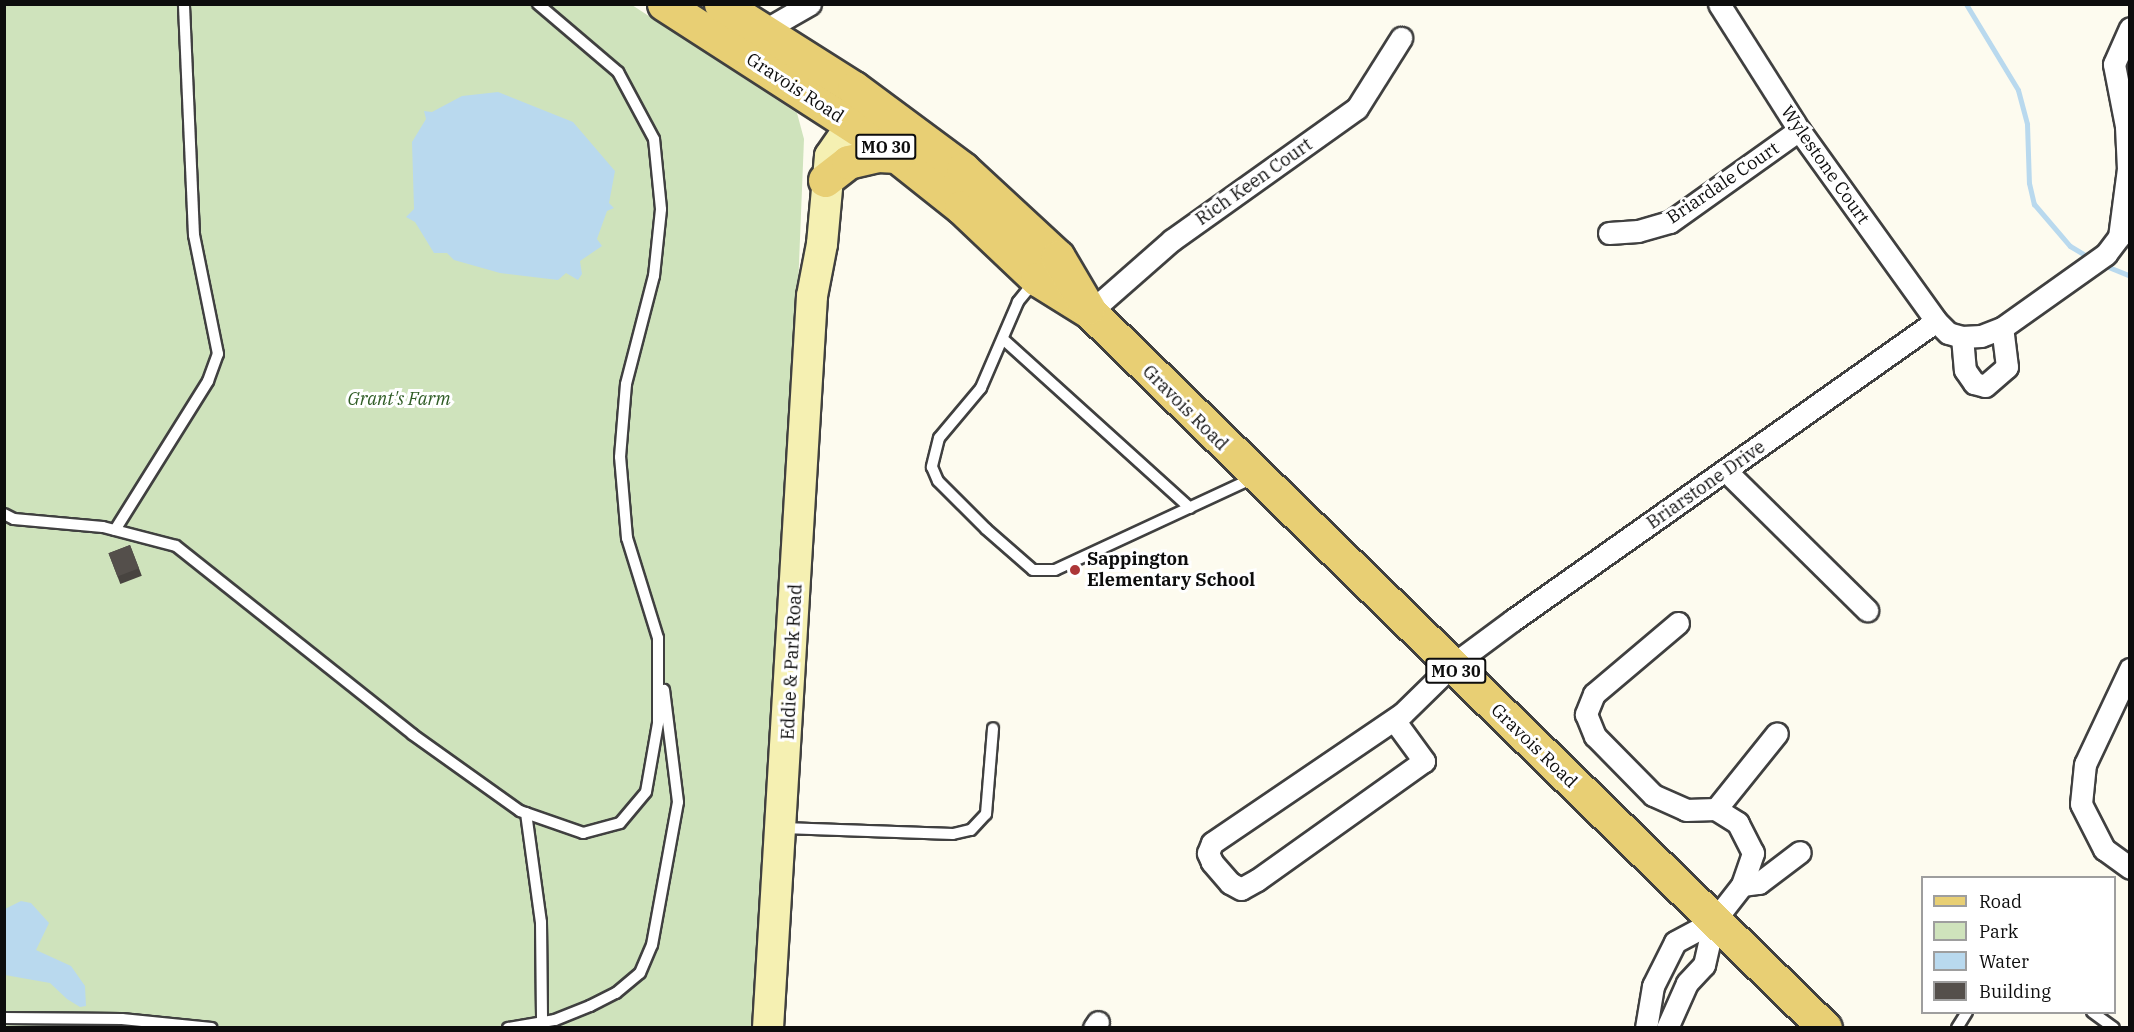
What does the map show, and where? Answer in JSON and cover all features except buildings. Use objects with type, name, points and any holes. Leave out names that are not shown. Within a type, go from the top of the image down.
[{"type":"main road","name":"Gravois Road","points":[[664,4],[853,106],[963,169],[1058,257],[1090,312]]},
{"type":"main road","name":"Gravois Road","points":[[721,4],[763,31],[853,106],[897,156],[961,207],[1037,279],[1090,312],[1255,477],[1825,1028]]},
{"type":"main road","points":[[825,180],[848,162],[878,155],[897,156]]},
{"type":"street","points":[[763,31],[810,4]]},
{"type":"street","name":"Wylestone Court","points":[[1719,4],[1799,130],[1936,321]]},
{"type":"street","points":[[1936,321],[1948,333],[1962,337],[1981,336],[2002,328],[2118,244],[2128,169],[2126,126],[2114,64],[2130,28]]},
{"type":"street","name":"Rich Keen Court","points":[[1090,312],[1172,240],[1358,108],[1401,38]]},
{"type":"street","name":"Eddie & Park Road","points":[[768,1028],[782,828],[812,296],[822,244],[825,180],[830,156],[853,106]]},
{"type":"street","name":"Eddie & Park Road","points":[[812,296],[806,247],[813,158],[853,106]]},
{"type":"street","name":"Briardale Court","points":[[1609,233],[1638,231],[1670,222],[1799,130]]},
{"type":"street","name":"Briarstone Drive","points":[[1394,720],[1424,761],[1257,880],[1241,889],[1230,883],[1212,862],[1208,853],[1212,843],[1394,720],[1451,666],[1727,472],[1936,321]]},
{"type":"street","points":[[1962,337],[1965,370],[1974,383],[1985,386],[2007,367],[2002,328]]},
{"type":"street","points":[[1727,472],[1867,610]]},
{"type":"street","points":[[1646,1028],[1653,986],[1675,942],[1714,921],[1742,885],[1753,853],[1737,823],[1716,809],[1686,810],[1653,795],[1595,736],[1586,714],[1594,694],[1678,623]]},
{"type":"street","points":[[2130,669],[2085,764],[2081,804],[2104,849],[2130,868]]},
{"type":"street","points":[[1716,809],[1777,733]]},
{"type":"street","points":[[1742,885],[1759,883],[1800,852]]},
{"type":"street","points":[[1666,1028],[1687,983],[1704,965],[1714,921]]},
{"type":"lane","points":[[115,530],[208,381],[219,354],[194,236],[184,4]]},
{"type":"lane","points":[[508,1028],[542,1022],[616,993],[640,973],[652,945],[678,802],[658,638],[627,538],[621,457],[626,384],[656,254],[661,210],[654,139],[618,72],[538,4]]},
{"type":"lane","points":[[1037,279],[1018,302],[981,388],[939,438],[932,467],[938,481],[986,529],[1034,570],[1055,570],[1255,477]]},
{"type":"lane","points":[[1003,339],[1190,508]]},
{"type":"lane","points":[[4,514],[14,519],[115,530],[176,546],[412,734],[526,813],[583,833],[620,823],[646,792],[658,723],[658,638]]},
{"type":"lane","points":[[782,828],[953,834],[971,830],[986,814],[993,728]]},
{"type":"lane","points":[[526,813],[542,922],[542,1022]]},
{"type":"lane","points":[[1957,1028],[1966,1014]]},
{"type":"lane","points":[[2095,1014],[2114,1028]]},
{"type":"lane","points":[[4,1018],[122,1019],[212,1028]]},
{"type":"green space","name":"Grant's Farm","points":[[5,5],[632,5],[797,113],[804,139],[787,562],[759,1027],[5,1028]]},
{"type":"water","points":[[498,92],[573,122],[615,171],[609,203],[614,208],[607,211],[597,239],[602,246],[580,261],[582,274],[578,280],[566,273],[558,280],[500,273],[454,260],[447,253],[434,253],[415,222],[406,217],[414,209],[412,142],[426,119],[424,111],[432,112],[462,96]]},
{"type":"water","points":[[21,901],[31,903],[49,923],[36,950],[71,966],[85,986],[86,1006],[80,1007],[67,999],[50,983],[5,975],[5,909]]},
{"type":"waterway","points":[[1966,4],[2018,90],[2027,124],[2029,183],[2034,204],[2070,246],[2090,258]]},
{"type":"waterway","points":[[2101,264],[2130,276]]},
{"type":"place","name":"Sappington Elementary School","points":[[1075,570]]}]
